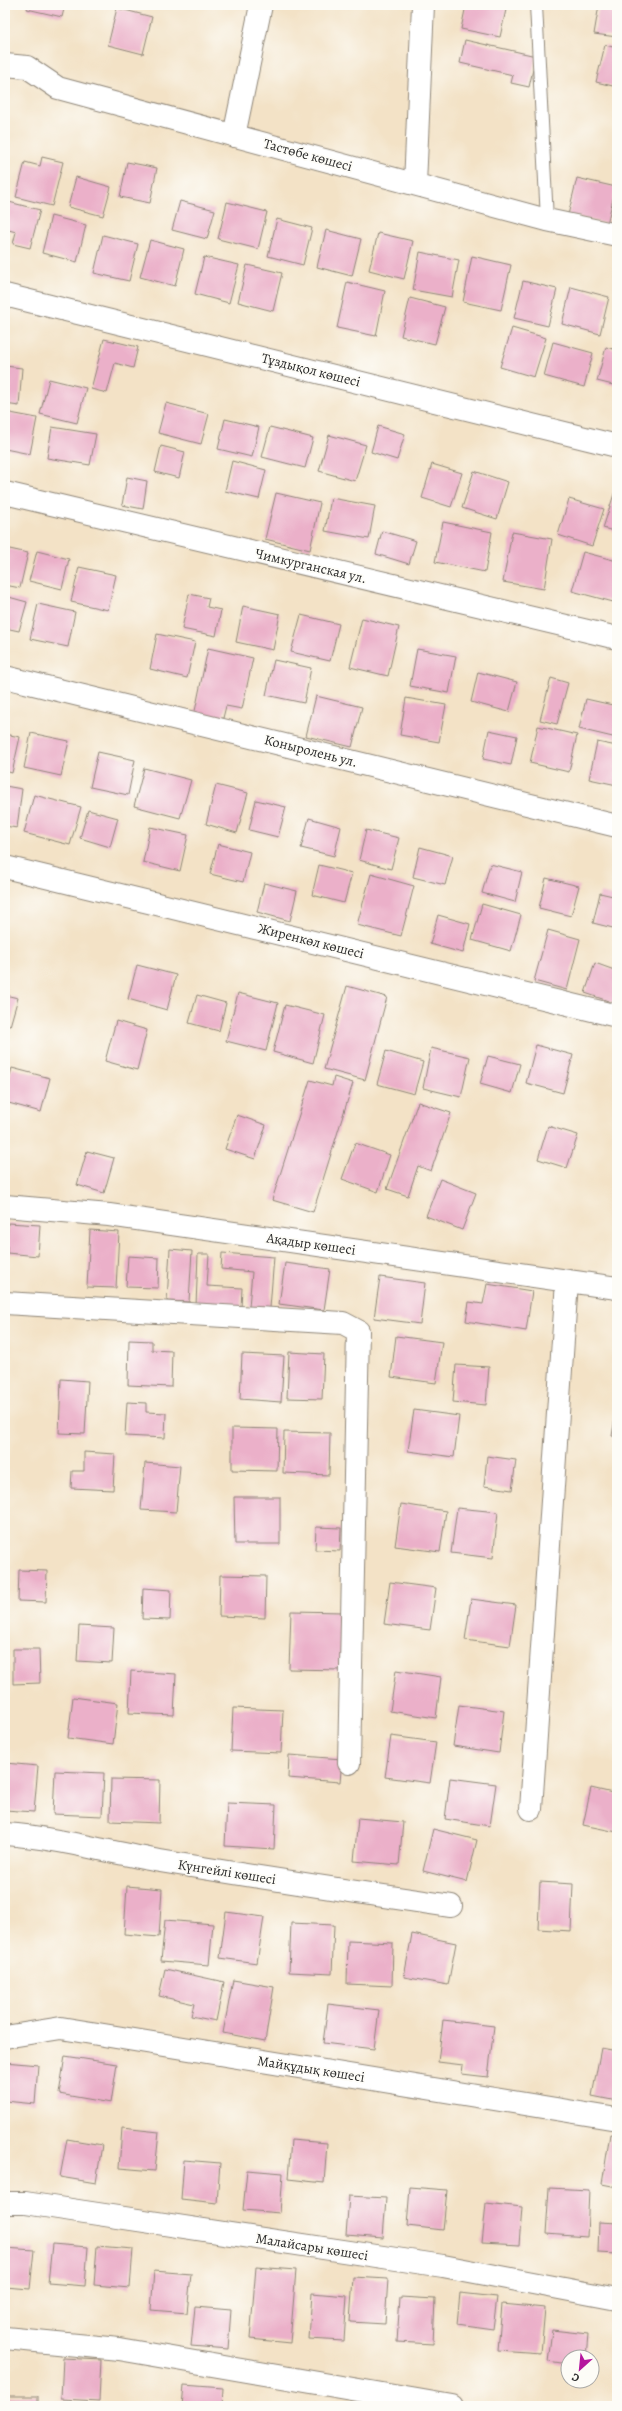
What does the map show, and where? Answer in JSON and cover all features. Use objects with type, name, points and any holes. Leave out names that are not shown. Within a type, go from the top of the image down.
[{"type":"street","points":[[234,136],[261,5]]},
{"type":"street","points":[[415,184],[423,5]]},
{"type":"street","name":"Тастөбе көшесі","points":[[5,65],[27,67],[58,88],[547,220],[617,236]]},
{"type":"street","name":"Тұздықол көшесі","points":[[5,295],[617,446]]},
{"type":"street","name":"Чимкурганская ул.","points":[[5,493],[617,638]]},
{"type":"street","name":"Коныролень ул.","points":[[5,677],[617,826]]},
{"type":"street","name":"Жиренкөл көшесі","points":[[5,867],[617,1016]]},
{"type":"street","name":"Ақадыр көшесі","points":[[5,1206],[109,1215],[617,1288]]},
{"type":"street","points":[[531,1809],[567,1281]]},
{"type":"street","points":[[5,1303],[343,1323],[358,1331],[349,1763]]},
{"type":"street","name":"Күнгейлі көшесі","points":[[5,1834],[40,1837],[254,1876],[451,1906]]},
{"type":"street","name":"Майқұдық көшесі","points":[[5,2037],[62,2028],[617,2119]]},
{"type":"street","name":"Малайсары көшесі","points":[[5,2203],[25,2203],[443,2266],[617,2299]]},
{"type":"street","points":[[5,2338],[119,2349],[452,2406]]},
{"type":"lane","points":[[536,5],[547,220]]},
{"type":"building","points":[[28,5],[65,5],[62,17],[27,9]]},
{"type":"building","points":[[466,5],[507,5],[500,37],[461,29]]},
{"type":"building","points":[[599,5],[617,5],[617,37],[594,34]]},
{"type":"building","points":[[117,8],[152,17],[143,54],[108,45]]},
{"type":"building","points":[[465,40],[536,56],[529,87],[511,83],[513,75],[460,63]]},
{"type":"building","points":[[605,45],[617,48],[617,87],[596,82]]},
{"type":"building","points":[[42,157],[63,162],[52,206],[16,197],[25,162],[40,166]]},
{"type":"building","points":[[127,162],[157,168],[150,203],[120,197]]},
{"type":"building","points":[[76,177],[111,187],[103,216],[68,207]]},
{"type":"building","points":[[577,178],[616,187],[607,224],[568,215]]},
{"type":"building","points":[[5,201],[40,210],[30,248],[13,244],[16,232],[5,229]]},
{"type":"building","points":[[180,201],[215,210],[207,239],[172,230]]},
{"type":"building","points":[[227,202],[267,212],[258,249],[218,239]]},
{"type":"building","points":[[51,216],[86,225],[77,262],[42,253]]},
{"type":"building","points":[[277,219],[312,228],[303,265],[268,256]]},
{"type":"building","points":[[326,230],[361,239],[352,276],[317,267]]},
{"type":"building","points":[[378,233],[413,241],[404,279],[369,270]]},
{"type":"building","points":[[103,235],[138,244],[129,281],[94,273]]},
{"type":"building","points":[[150,240],[184,249],[175,286],[140,277]]},
{"type":"building","points":[[420,252],[459,260],[452,297],[413,290]]},
{"type":"building","points":[[472,256],[511,265],[501,310],[463,302]]},
{"type":"building","points":[[204,257],[239,265],[229,303],[195,294]]},
{"type":"building","points":[[247,265],[282,273],[273,311],[238,302]]},
{"type":"building","points":[[523,281],[557,289],[548,326],[514,318]]},
{"type":"building","points":[[347,282],[385,291],[376,336],[337,328]]},
{"type":"building","points":[[571,287],[609,297],[600,334],[562,324]]},
{"type":"building","points":[[410,298],[445,307],[435,344],[401,336]]},
{"type":"building","points":[[512,328],[546,338],[534,377],[500,367]]},
{"type":"building","points":[[104,339],[138,347],[133,368],[115,363],[107,393],[91,389]]},
{"type":"building","points":[[553,342],[593,353],[584,387],[544,376]]},
{"type":"building","points":[[606,347],[617,350],[617,386],[597,381]]},
{"type":"building","points":[[5,366],[22,368],[19,406],[5,404]]},
{"type":"building","points":[[49,379],[86,388],[77,423],[40,414]]},
{"type":"building","points":[[166,403],[209,414],[201,444],[158,433]]},
{"type":"building","points":[[5,412],[37,418],[30,454],[5,449]]},
{"type":"building","points":[[225,419],[259,427],[252,457],[218,449]]},
{"type":"building","points":[[378,426],[405,434],[397,460],[371,452]]},
{"type":"building","points":[[52,427],[96,434],[90,465],[47,458]]},
{"type":"building","points":[[270,427],[313,438],[305,468],[262,457]]},
{"type":"building","points":[[329,435],[366,445],[355,481],[319,471]]},
{"type":"building","points":[[161,446],[185,452],[179,478],[155,472]]},
{"type":"building","points":[[232,461],[266,470],[259,499],[225,491]]},
{"type":"building","points":[[432,464],[462,473],[451,507],[422,498]]},
{"type":"building","points":[[474,471],[508,482],[497,519],[462,508]]},
{"type":"building","points":[[127,477],[147,481],[143,509],[122,505]]},
{"type":"building","points":[[615,491],[617,492],[617,532],[603,528]]},
{"type":"building","points":[[276,493],[320,503],[310,550],[265,539]]},
{"type":"building","points":[[331,498],[375,506],[369,539],[325,531]]},
{"type":"building","points":[[569,499],[604,509],[592,546],[558,535]]},
{"type":"building","points":[[443,522],[492,532],[485,572],[435,562]]},
{"type":"building","points":[[382,531],[416,541],[409,564],[376,554]]},
{"type":"building","points":[[512,532],[552,539],[544,589],[503,582]]},
{"type":"building","points":[[5,548],[28,553],[20,588],[5,585]]},
{"type":"building","points":[[37,551],[69,559],[62,589],[29,581]]},
{"type":"building","points":[[583,552],[617,561],[617,603],[572,591]]},
{"type":"building","points":[[79,567],[116,575],[108,610],[71,602]]},
{"type":"building","points":[[189,594],[209,598],[207,607],[221,610],[216,636],[182,629]]},
{"type":"building","points":[[5,596],[27,602],[19,631],[5,628]]},
{"type":"building","points":[[38,604],[75,612],[68,647],[30,639]]},
{"type":"building","points":[[243,606],[280,614],[273,650],[236,642]]},
{"type":"building","points":[[301,615],[339,624],[330,661],[291,652]]},
{"type":"building","points":[[362,618],[399,627],[388,676],[350,667]]},
{"type":"building","points":[[157,634],[195,642],[187,678],[150,669]]},
{"type":"building","points":[[208,648],[253,658],[242,709],[226,706],[222,722],[194,716]]},
{"type":"building","points":[[417,649],[456,656],[449,693],[410,686]]},
{"type":"building","points":[[274,660],[311,668],[304,703],[266,695]]},
{"type":"building","points":[[478,672],[517,682],[509,712],[471,702]]},
{"type":"building","points":[[551,678],[568,683],[557,724],[540,720]]},
{"type":"building","points":[[316,696],[362,707],[352,747],[306,736]]},
{"type":"building","points":[[406,698],[446,705],[439,742],[400,735]]},
{"type":"building","points":[[586,699],[617,706],[617,738],[579,729]]},
{"type":"building","points":[[538,726],[577,735],[569,772],[530,763]]},
{"type":"building","points":[[489,730],[517,736],[511,765],[483,759]]},
{"type":"building","points":[[31,733],[69,741],[61,776],[24,768]]},
{"type":"building","points":[[5,734],[20,737],[12,773],[5,771]]},
{"type":"building","points":[[597,742],[617,746],[617,785],[589,779]]},
{"type":"building","points":[[98,752],[135,760],[128,795],[90,787]]},
{"type":"building","points":[[144,768],[191,780],[180,818],[134,806]]},
{"type":"building","points":[[216,785],[248,793],[237,833],[206,824]]},
{"type":"building","points":[[5,786],[22,789],[17,828],[5,826]]},
{"type":"building","points":[[34,795],[81,807],[70,845],[24,833]]},
{"type":"building","points":[[256,800],[286,807],[278,837],[249,830]]},
{"type":"building","points":[[88,810],[118,818],[110,847],[80,838]]},
{"type":"building","points":[[309,818],[341,827],[334,856],[301,848]]},
{"type":"building","points":[[150,827],[188,835],[180,871],[143,862]]},
{"type":"building","points":[[366,830],[399,838],[391,869],[359,860]]},
{"type":"building","points":[[218,844],[250,852],[243,882],[210,874]]},
{"type":"building","points":[[420,847],[453,856],[445,885],[413,877]]},
{"type":"building","points":[[490,864],[522,872],[515,902],[482,893]]},
{"type":"building","points":[[319,865],[352,873],[344,903],[312,895]]},
{"type":"building","points":[[371,874],[414,886],[401,936],[357,925]]},
{"type":"building","points":[[546,878],[579,886],[571,916],[539,908]]},
{"type":"building","points":[[264,883],[297,891],[290,921],[257,912]]},
{"type":"building","points":[[600,893],[617,897],[617,929],[593,923]]},
{"type":"building","points":[[482,904],[521,915],[511,951],[472,940]]},
{"type":"building","points":[[438,915],[470,924],[463,953],[430,944]]},
{"type":"building","points":[[548,930],[580,939],[567,990],[534,981]]},
{"type":"building","points":[[595,963],[617,971],[617,1004],[585,993]]},
{"type":"building","points":[[137,965],[176,975],[167,1010],[128,999]]},
{"type":"building","points":[[347,986],[387,997],[365,1080],[324,1069]]},
{"type":"building","points":[[238,993],[278,1003],[266,1051],[226,1041]]},
{"type":"building","points":[[5,995],[18,998],[10,1026],[5,1025]]},
{"type":"building","points":[[197,995],[226,1003],[219,1031],[189,1023]]},
{"type":"building","points":[[285,1005],[325,1015],[313,1063],[273,1052]]},
{"type":"building","points":[[116,1021],[147,1030],[137,1070],[105,1061]]},
{"type":"building","points":[[536,1045],[573,1055],[563,1093],[526,1083]]},
{"type":"building","points":[[431,1048],[470,1057],[461,1097],[423,1088]]},
{"type":"building","points":[[386,1051],[423,1062],[414,1094],[377,1084]]},
{"type":"building","points":[[488,1056],[520,1064],[512,1093],[480,1084]]},
{"type":"building","points":[[12,1068],[50,1078],[41,1112],[5,1102],[5,1093]]},
{"type":"building","points":[[334,1077],[353,1083],[313,1212],[272,1200],[310,1080],[332,1086]]},
{"type":"building","points":[[418,1102],[451,1113],[431,1171],[418,1166],[408,1196],[387,1189]]},
{"type":"building","points":[[237,1115],[266,1125],[255,1159],[225,1149]]},
{"type":"building","points":[[548,1126],[578,1135],[567,1168],[538,1159]]},
{"type":"building","points":[[355,1143],[390,1155],[378,1192],[342,1179]]},
{"type":"building","points":[[87,1151],[114,1158],[104,1193],[77,1185]]},
{"type":"building","points":[[440,1179],[476,1193],[462,1230],[426,1216]]},
{"type":"building","points":[[8,1223],[40,1225],[38,1256],[7,1253]]},
{"type":"building","points":[[90,1230],[119,1232],[116,1288],[87,1287]]},
{"type":"building","points":[[170,1249],[192,1251],[189,1302],[167,1301]]},
{"type":"building","points":[[222,1253],[274,1257],[270,1308],[249,1307],[252,1272],[221,1269]]},
{"type":"building","points":[[198,1254],[209,1254],[207,1286],[242,1288],[241,1308],[196,1306]]},
{"type":"building","points":[[128,1256],[159,1258],[158,1288],[126,1287]]},
{"type":"building","points":[[285,1263],[330,1269],[324,1310],[279,1304]]},
{"type":"building","points":[[380,1277],[425,1283],[420,1324],[374,1318]]},
{"type":"building","points":[[487,1284],[532,1291],[526,1331],[466,1321],[469,1302],[483,1304]]},
{"type":"building","points":[[396,1336],[442,1342],[436,1383],[391,1377]]},
{"type":"building","points":[[129,1340],[152,1341],[152,1350],[172,1351],[171,1387],[128,1385]]},
{"type":"building","points":[[289,1352],[324,1354],[322,1399],[287,1398]]},
{"type":"building","points":[[242,1354],[284,1356],[281,1402],[240,1399]]},
{"type":"building","points":[[456,1365],[489,1367],[486,1405],[453,1402]]},
{"type":"building","points":[[61,1379],[88,1381],[85,1434],[59,1433]]},
{"type":"building","points":[[127,1402],[146,1403],[146,1412],[166,1413],[165,1438],[125,1436]]},
{"type":"building","points":[[414,1410],[459,1416],[454,1457],[408,1451]]},
{"type":"building","points":[[617,1412],[617,1437],[612,1436]]},
{"type":"building","points":[[232,1428],[278,1429],[277,1471],[232,1470]]},
{"type":"building","points":[[284,1432],[330,1433],[329,1475],[283,1473]]},
{"type":"building","points":[[84,1452],[115,1454],[113,1490],[71,1488],[72,1471],[84,1471]]},
{"type":"building","points":[[487,1456],[516,1460],[512,1490],[484,1486]]},
{"type":"building","points":[[145,1463],[180,1466],[176,1512],[141,1510]]},
{"type":"building","points":[[234,1497],[280,1497],[280,1544],[235,1544]]},
{"type":"building","points":[[401,1504],[446,1511],[440,1552],[395,1546]]},
{"type":"building","points":[[457,1508],[498,1512],[493,1558],[451,1553]]},
{"type":"building","points":[[316,1527],[341,1528],[340,1551],[315,1550]]},
{"type":"building","points":[[19,1570],[47,1571],[46,1602],[18,1601]]},
{"type":"building","points":[[220,1575],[266,1576],[265,1618],[219,1616]]},
{"type":"building","points":[[390,1582],[436,1588],[430,1630],[384,1624]]},
{"type":"building","points":[[143,1588],[171,1590],[170,1620],[142,1619]]},
{"type":"building","points":[[471,1599],[516,1605],[510,1646],[465,1640]]},
{"type":"building","points":[[291,1611],[343,1612],[341,1670],[289,1669]]},
{"type":"building","points":[[79,1626],[114,1628],[112,1663],[77,1661]]},
{"type":"building","points":[[13,1649],[39,1649],[40,1683],[13,1684]]},
{"type":"building","points":[[396,1670],[441,1677],[436,1718],[390,1711]]},
{"type":"building","points":[[131,1671],[176,1674],[174,1715],[129,1713]]},
{"type":"building","points":[[73,1697],[118,1703],[113,1744],[68,1738]]},
{"type":"building","points":[[459,1705],[504,1711],[499,1753],[453,1746]]},
{"type":"building","points":[[233,1708],[283,1710],[281,1753],[231,1751]]},
{"type":"building","points":[[391,1736],[436,1742],[430,1783],[385,1777]]},
{"type":"building","points":[[289,1755],[342,1759],[340,1782],[288,1778]]},
{"type":"building","points":[[5,1763],[38,1766],[34,1812],[5,1810]]},
{"type":"building","points":[[55,1771],[104,1773],[102,1816],[53,1814]]},
{"type":"building","points":[[450,1778],[496,1784],[490,1826],[445,1819]]},
{"type":"building","points":[[111,1779],[160,1780],[159,1823],[110,1821]]},
{"type":"building","points":[[591,1788],[617,1794],[617,1832],[583,1825]]},
{"type":"building","points":[[227,1803],[276,1805],[274,1849],[225,1846]]},
{"type":"building","points":[[358,1818],[403,1822],[399,1865],[354,1861]]},
{"type":"building","points":[[433,1829],[477,1840],[467,1882],[423,1871]]},
{"type":"building","points":[[540,1882],[573,1884],[571,1931],[538,1929]]},
{"type":"building","points":[[127,1886],[162,1889],[159,1937],[124,1934]]},
{"type":"building","points":[[226,1912],[264,1917],[257,1963],[220,1958]]},
{"type":"building","points":[[165,1920],[213,1924],[209,1965],[161,1961]]},
{"type":"building","points":[[291,1923],[334,1925],[332,1974],[289,1972]]},
{"type":"building","points":[[412,1934],[456,1943],[448,1985],[404,1977]]},
{"type":"building","points":[[348,1941],[393,1943],[392,1986],[347,1984]]},
{"type":"building","points":[[165,1969],[224,1982],[216,2021],[191,2016],[194,2004],[159,1996]]},
{"type":"building","points":[[233,1980],[274,1987],[265,2041],[223,2033]]},
{"type":"building","points":[[328,2004],[379,2010],[374,2049],[323,2043]]},
{"type":"building","points":[[443,2020],[494,2026],[488,2077],[462,2074],[463,2065],[438,2062]]},
{"type":"building","points":[[601,2048],[617,2051],[617,2101],[592,2096]]},
{"type":"building","points":[[65,2056],[117,2064],[111,2103],[59,2094]]},
{"type":"building","points":[[5,2062],[38,2065],[35,2104],[5,2101]]},
{"type":"building","points":[[122,2128],[159,2132],[155,2171],[119,2168]]},
{"type":"building","points":[[610,2134],[617,2135],[617,2187],[602,2184]]},
{"type":"building","points":[[67,2139],[102,2145],[96,2183],[60,2177]]},
{"type":"building","points":[[291,2140],[327,2143],[324,2183],[288,2179]]},
{"type":"building","points":[[184,2160],[220,2163],[217,2203],[181,2199]]},
{"type":"building","points":[[247,2170],[283,2173],[280,2213],[243,2210]]},
{"type":"building","points":[[410,2187],[447,2190],[443,2230],[407,2226]]},
{"type":"building","points":[[549,2188],[589,2190],[587,2237],[546,2234]]},
{"type":"building","points":[[349,2196],[386,2198],[383,2238],[346,2235]]},
{"type":"building","points":[[486,2203],[522,2207],[519,2245],[482,2243]]},
{"type":"building","points":[[599,2222],[617,2223],[617,2254],[598,2253]]},
{"type":"building","points":[[52,2244],[88,2247],[85,2286],[48,2283]]},
{"type":"building","points":[[97,2246],[133,2249],[130,2288],[94,2285]]},
{"type":"building","points":[[5,2248],[34,2250],[30,2289],[5,2287]]},
{"type":"building","points":[[256,2267],[296,2270],[290,2343],[250,2339]]},
{"type":"building","points":[[154,2271],[191,2274],[187,2313],[151,2310]]},
{"type":"building","points":[[353,2277],[388,2279],[385,2324],[350,2322]]},
{"type":"building","points":[[312,2293],[347,2296],[344,2341],[309,2339]]},
{"type":"building","points":[[460,2293],[497,2297],[493,2329],[457,2324]]},
{"type":"building","points":[[400,2297],[435,2299],[433,2344],[397,2342]]},
{"type":"building","points":[[502,2304],[545,2308],[541,2353],[498,2350]]},
{"type":"building","points":[[195,2307],[231,2310],[228,2349],[191,2346]]},
{"type":"building","points":[[552,2330],[588,2334],[587,2349],[560,2349],[560,2363],[548,2361]]},
{"type":"building","points":[[63,2358],[101,2360],[99,2401],[61,2399]]},
{"type":"building","points":[[616,2363],[617,2380],[614,2380]]},
{"type":"building","points":[[184,2385],[223,2388],[222,2406],[182,2406]]},
{"type":"building","points":[[5,2396],[38,2396],[38,2406],[5,2406]]}]
